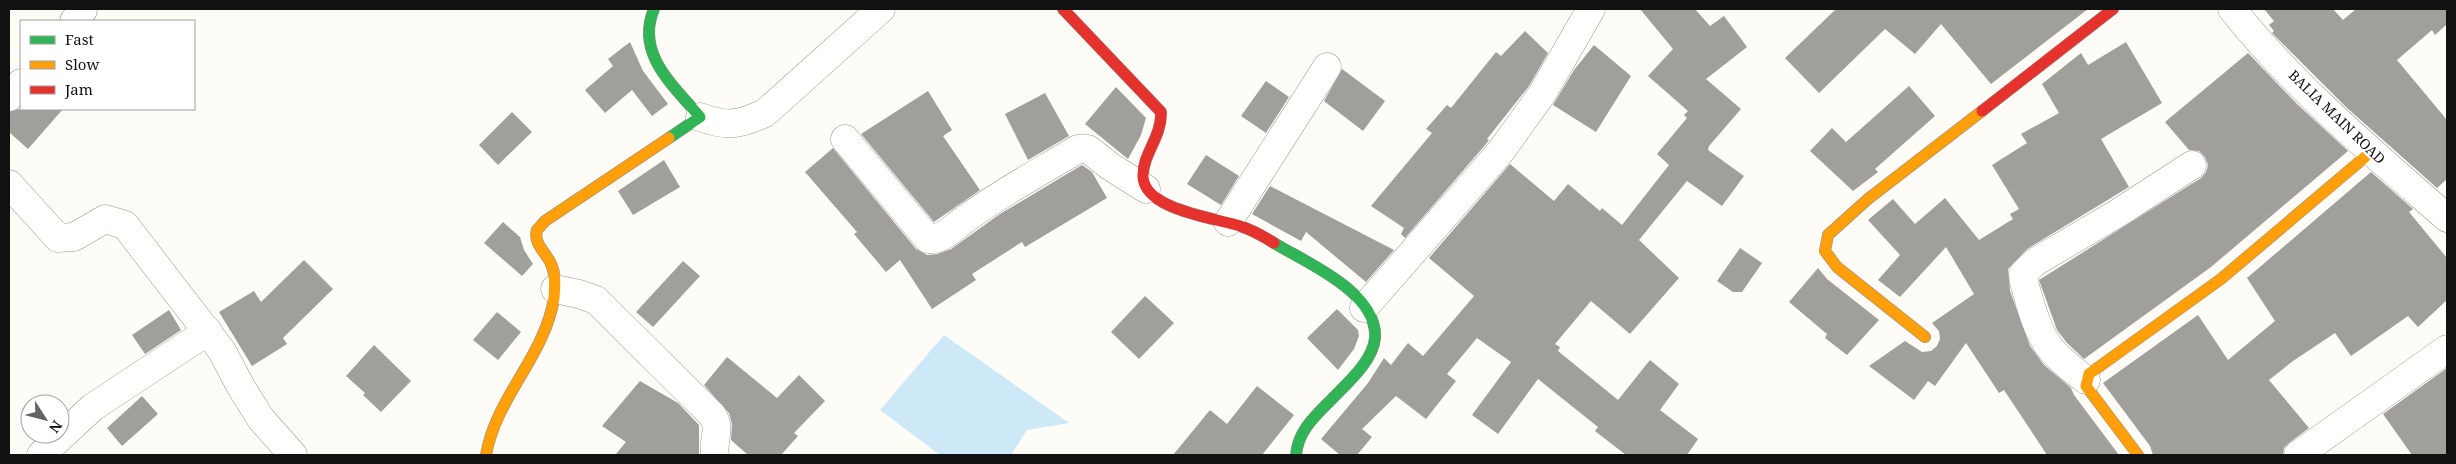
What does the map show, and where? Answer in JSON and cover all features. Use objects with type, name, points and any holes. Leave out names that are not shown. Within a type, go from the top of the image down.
[{"type":"street","points":[[654,9],[650,18],[649,48],[665,74],[700,117],[721,124],[746,122],[765,113],[881,9]]},
{"type":"street","points":[[1063,9],[1161,112],[1162,129],[1142,172],[1146,189]]},
{"type":"street","points":[[1364,308],[1500,152],[1542,94],[1592,9]]},
{"type":"street","points":[[1925,337],[1837,267],[1825,251],[1828,235],[1868,199],[2113,9]]},
{"type":"street","name":"BALIA MAIN ROAD","points":[[2232,9],[2297,80],[2371,152],[2447,218]]},
{"type":"street","points":[[1228,222],[1327,67]]},
{"type":"street","points":[[9,97],[20,84]]},
{"type":"street","points":[[486,455],[486,446],[496,421],[535,352],[550,318],[555,290],[552,265],[536,238],[537,229],[545,221],[700,117]]},
{"type":"street","points":[[845,139],[928,239],[934,240],[943,235],[976,211],[1078,149],[1088,149],[1146,189],[1160,202],[1249,229],[1345,285],[1373,322],[1374,343],[1368,360],[1301,434],[1295,451],[1296,455]]},
{"type":"street","points":[[2138,455],[2086,386],[2089,374],[2221,279],[2371,152]]},
{"type":"street","points":[[2086,380],[2063,363],[2049,348],[2037,328],[2023,283],[2023,274],[2035,262],[2118,213],[2192,165]]},
{"type":"street","points":[[9,184],[58,238],[74,237],[105,219],[125,225],[208,331],[222,351],[261,419],[293,455]]},
{"type":"street","points":[[555,290],[579,294],[596,300],[712,415],[718,429],[714,446],[716,455]]},
{"type":"street","points":[[40,455],[93,407],[208,331]]},
{"type":"street","points":[[2298,455],[2447,349]]},
{"type":"water","points":[[944,335],[1069,423],[1027,430],[1011,455],[940,455],[880,410]]},
{"type":"building","points":[[1640,9],[1695,9],[1710,26],[1724,16],[1747,47],[1706,79],[1741,109],[1709,146],[1708,150],[1744,176],[1722,206],[1687,181],[1639,240],[1679,278],[1630,334],[1591,301],[1555,344],[1560,347],[1558,351],[1618,400],[1650,360],[1679,384],[1660,410],[1698,439],[1687,455],[1626,455],[1595,431],[1598,427],[1538,379],[1498,434],[1472,415],[1511,362],[1477,338],[1447,374],[1456,381],[1426,419],[1396,396],[1362,429],[1372,437],[1357,455],[1340,455],[1321,439],[1368,383],[1384,358],[1391,365],[1408,343],[1423,356],[1474,296],[1429,258],[1510,164],[1554,201],[1568,184],[1600,211],[1602,208],[1622,225],[1669,165],[1657,154],[1687,118],[1684,115],[1688,111],[1648,76],[1673,49]]},
{"type":"building","points":[[1836,9],[2088,9],[1991,84],[1941,24],[1915,54],[1885,29],[1819,93],[1785,58]]},
{"type":"building","points":[[2264,9],[2333,9],[2343,20],[2356,9],[2447,9],[2447,24],[2435,35],[2432,30],[2397,60],[2447,120],[2447,179],[2437,188],[2346,107],[2272,33],[2274,31],[2269,25],[2274,21]]},
{"type":"building","points":[[1525,31],[1548,53],[1529,86],[1487,139],[1489,140],[1486,144],[1405,238],[1401,234],[1404,228],[1371,206],[1432,133],[1426,129],[1447,105],[1451,108],[1496,52],[1501,56]]},
{"type":"building","points":[[630,42],[643,71],[668,104],[652,116],[632,90],[605,113],[585,90],[613,66],[608,59]]},
{"type":"building","points":[[2126,42],[2162,103],[2101,139],[2129,187],[2027,249],[2008,269],[2010,291],[2030,346],[2044,365],[2071,388],[2074,395],[2119,455],[2047,455],[2004,390],[1999,393],[1966,343],[1935,386],[1928,381],[1914,400],[1869,366],[1905,341],[1922,352],[1931,351],[1937,346],[1940,339],[1939,331],[1932,323],[1974,294],[1946,247],[1900,297],[1878,280],[1900,255],[1868,220],[1893,199],[1915,224],[1945,198],[1979,240],[2013,219],[2010,214],[2019,209],[1992,165],[2027,143],[2021,134],[2059,113],[2042,84],[2081,53],[2088,65]]},
{"type":"building","points":[[1594,45],[1631,76],[1596,132],[1553,105],[1574,70]]},
{"type":"building","points":[[2248,53],[2297,104],[2348,151],[2211,267],[2084,359],[2067,343],[2057,330],[2039,280],[2201,178],[2206,172],[2208,165],[2205,157],[2199,151],[2189,150],[2165,122]]},
{"type":"building","points":[[1342,69],[1385,101],[1363,131],[1324,101]]},
{"type":"building","points":[[1266,81],[1289,97],[1266,133],[1241,116]]},
{"type":"building","points":[[1909,86],[1935,116],[1875,169],[1878,172],[1853,191],[1810,151],[1832,128],[1846,142]]},
{"type":"building","points":[[1116,87],[1146,118],[1141,135],[1128,159],[1085,124]]},
{"type":"building","points":[[928,91],[952,130],[943,136],[980,190],[934,222],[861,134]]},
{"type":"building","points":[[1045,93],[1069,136],[1028,160],[1005,114]]},
{"type":"building","points":[[19,109],[62,110],[28,149],[9,132],[9,112]]},
{"type":"building","points":[[512,112],[532,132],[498,165],[479,145]]},
{"type":"building","points":[[833,148],[916,249],[927,255],[951,249],[1000,214],[1082,165],[1092,172],[1107,198],[1025,247],[1022,242],[972,274],[976,280],[932,309],[900,260],[886,272],[854,234],[857,232],[805,172]]},
{"type":"building","points":[[1206,155],[1239,176],[1221,205],[1187,184]]},
{"type":"building","points":[[664,160],[680,187],[633,215],[618,191]]},
{"type":"building","points":[[2371,172],[2413,209],[2409,212],[2447,258],[2447,300],[2418,327],[2408,316],[2351,356],[2335,333],[2293,361],[2269,380],[2309,428],[2284,448],[2283,455],[2153,455],[2150,446],[2103,383],[2198,315],[2228,360],[2275,321],[2247,278]]},
{"type":"building","points":[[1270,186],[1394,250],[1366,282],[1306,232],[1301,241],[1252,214]]},
{"type":"building","points":[[503,222],[520,237],[524,250],[533,264],[522,276],[484,243]]},
{"type":"building","points":[[1740,248],[1762,263],[1742,292],[1733,292],[1717,281]]},
{"type":"building","points":[[304,260],[333,289],[283,338],[287,344],[252,366],[219,312],[254,291],[261,302]]},
{"type":"building","points":[[683,261],[700,276],[653,327],[636,312]]},
{"type":"building","points":[[1818,268],[1827,279],[1879,320],[1847,355],[1825,338],[1827,334],[1789,302]]},
{"type":"building","points":[[1145,296],[1174,323],[1139,359],[1111,332]]},
{"type":"building","points":[[1337,309],[1358,330],[1359,336],[1354,349],[1338,370],[1307,338]]},
{"type":"building","points":[[169,310],[181,330],[145,354],[132,335]]},
{"type":"building","points":[[497,312],[521,332],[498,360],[473,340]]},
{"type":"building","points":[[374,345],[411,381],[381,412],[363,395],[365,393],[346,376]]},
{"type":"building","points":[[727,357],[777,398],[799,375],[825,401],[794,433],[798,436],[781,455],[748,455],[731,440],[732,424],[729,413],[704,385]]},
{"type":"building","points":[[2447,368],[2447,455],[2412,455],[2383,414]]},
{"type":"building","points":[[640,381],[678,403],[699,425],[699,455],[615,455],[626,442],[602,426]]},
{"type":"building","points":[[1257,386],[1294,415],[1262,455],[1173,455],[1210,410],[1227,424]]},
{"type":"building","points":[[142,396],[158,414],[122,446],[107,428]]},
{"type":"traffic: fast","points":[[654,9],[649,25],[653,55],[669,81],[700,117],[669,138]]},
{"type":"traffic: fast","points":[[1274,243],[1320,269],[1353,293],[1365,306],[1373,321],[1375,338],[1373,347],[1364,364],[1307,426],[1300,439],[1296,455]]},
{"type":"traffic: slow","points":[[1925,337],[1837,267],[1825,251],[1828,235],[1868,199],[1982,111]]},
{"type":"traffic: slow","points":[[486,455],[491,434],[500,414],[541,339],[549,319],[554,298],[554,272],[549,260],[538,244],[537,230],[545,221],[669,138]]},
{"type":"traffic: slow","points":[[2138,455],[2086,386],[2089,374],[2221,279],[2371,152]]},
{"type":"traffic: jam","points":[[1063,9],[1161,112],[1158,130],[1146,161],[1143,177],[1147,188],[1155,197],[1183,211],[1229,223],[1257,233],[1274,243]]},
{"type":"traffic: jam","points":[[1982,111],[2113,9]]}]
